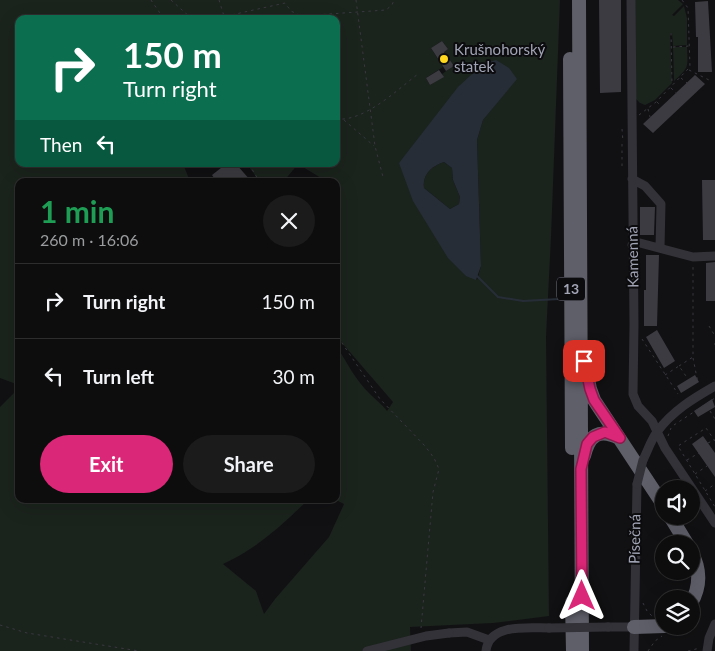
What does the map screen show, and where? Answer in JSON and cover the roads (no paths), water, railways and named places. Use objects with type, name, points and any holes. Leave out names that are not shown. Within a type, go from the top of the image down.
[{"type":"highway","name":"13","points":[[570,0],[573,651]]},
{"type":"highway","name":"13","points":[[579,0],[582,651]]},
{"type":"highway","points":[[582,346],[590,389],[594,400],[655,492]]},
{"type":"highway","points":[[581,469],[587,444],[593,437],[605,432],[620,438]]},
{"type":"highway","points":[[634,627],[655,627]]},
{"type":"street","name":"Kamenná","points":[[631,0],[634,325],[632,394],[638,406],[652,421],[665,448],[715,523]]},
{"type":"street","points":[[632,180],[645,186],[661,204],[660,248]]},
{"type":"street","points":[[632,244],[640,243],[693,257],[715,256]]},
{"type":"street","points":[[657,432],[681,407],[715,386]]},
{"type":"street","name":"Písečná","points":[[634,651],[636,484],[643,460],[657,432]]},
{"type":"street","points":[[709,650],[709,638],[715,624]]},
{"type":"street","points":[[486,651],[489,640],[498,633],[510,630],[634,627]]},
{"type":"street","points":[[367,651],[426,636],[449,633],[467,632],[489,640]]},
{"type":"waterway","points":[[477,276],[498,297],[523,301],[559,299]]},
{"type":"place","name":"Krušnohorský statek","points":[[444,59]]}]
